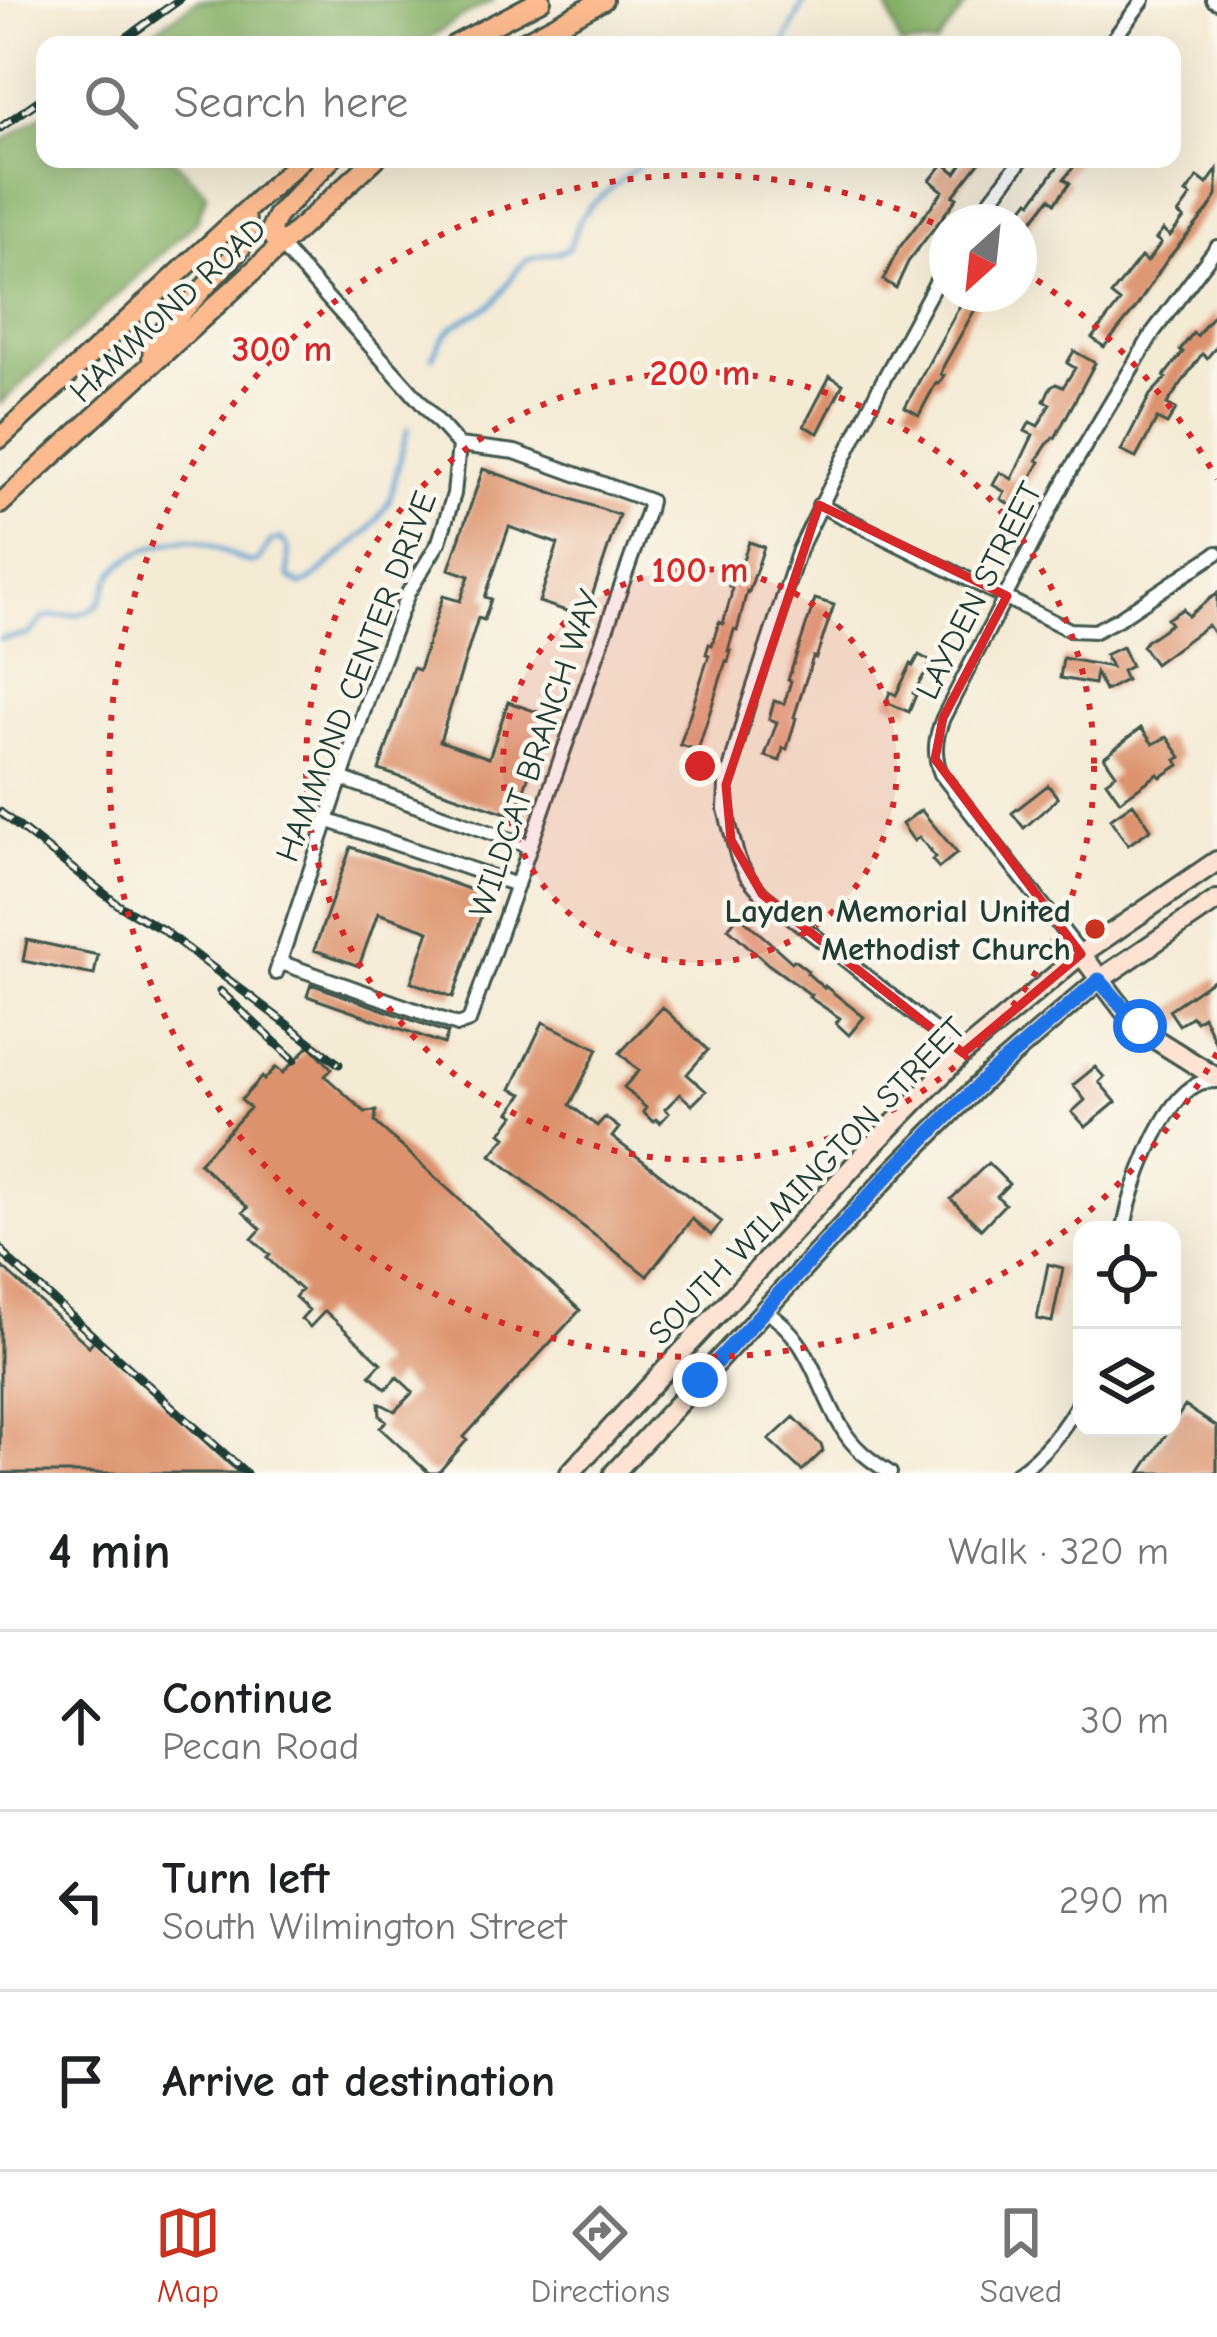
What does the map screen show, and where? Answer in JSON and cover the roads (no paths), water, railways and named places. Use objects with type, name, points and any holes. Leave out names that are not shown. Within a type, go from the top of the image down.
[{"type":"main road","points":[[471,36],[541,0]]},
{"type":"main road","points":[[535,36],[603,0]]},
{"type":"main road","name":"HAMMOND ROAD","points":[[0,438],[292,168]]},
{"type":"main road","points":[[280,245],[271,234],[277,216],[322,168]]},
{"type":"main road","name":"HAMMOND ROAD","points":[[0,504],[364,168]]},
{"type":"main road","points":[[152,361],[154,343],[240,249],[247,234],[245,212]]},
{"type":"main road","name":"SOUTH WILMINGTON STREET","points":[[570,1473],[963,1053],[1081,954],[1217,861]]},
{"type":"main road","name":"SOUTH WILMINGTON STREET","points":[[614,1473],[893,1170],[989,1075],[1099,980],[1217,900]]},
{"type":"main road","points":[[1081,954],[1129,1017],[1217,1079]]},
{"type":"street","points":[[1115,36],[1143,0]]},
{"type":"street","points":[[988,204],[1015,168]]},
{"type":"street","points":[[280,245],[459,445]]},
{"type":"street","name":"LAYDEN STREET","points":[[1081,954],[941,774],[935,759],[936,736],[1070,470],[1154,331],[1217,247]]},
{"type":"street","points":[[929,296],[799,550],[726,785],[725,809],[731,840],[747,876],[762,894],[963,1053]]},
{"type":"street","name":"HAMMOND CENTER DRIVE","points":[[277,968],[370,692],[408,593],[439,542],[454,494],[459,445]]},
{"type":"street","name":"WILDCAT BRANCH WAY","points":[[277,968],[458,1025],[469,1021],[517,885],[650,501],[514,452],[459,445]]},
{"type":"street","points":[[819,505],[1070,630],[1095,631],[1118,619],[1217,553]]},
{"type":"street","points":[[340,778],[530,847]]},
{"type":"street","points":[[326,820],[517,885]]},
{"type":"street","points":[[1126,1221],[1138,1174],[1165,1120],[1194,1085],[1217,1079]]},
{"type":"street","points":[[765,1311],[800,1343],[851,1443],[890,1473]]},
{"type":"street","points":[[1017,1473],[1054,1441],[1073,1410]]},
{"type":"waterway","points":[[788,36],[805,0]]},
{"type":"waterway","points":[[432,357],[448,332],[495,301],[526,261],[569,248],[590,206],[636,168]]},
{"type":"waterway","points":[[0,639],[28,635],[44,618],[92,609],[124,562],[170,542],[200,541],[253,563],[271,541],[281,539],[288,547],[289,577],[301,585],[310,581],[369,530],[389,502],[408,428]]},
{"type":"railway","points":[[129,36],[179,0]]},
{"type":"railway","points":[[0,128],[36,102]]},
{"type":"railway","points":[[0,812],[120,906],[163,930],[339,1064]]},
{"type":"railway","points":[[220,991],[294,1060]]},
{"type":"railway","points":[[0,1248],[246,1473]]},
{"type":"place","name":"Layden Memorial United Methodist Church","points":[[1095,929]]}]
